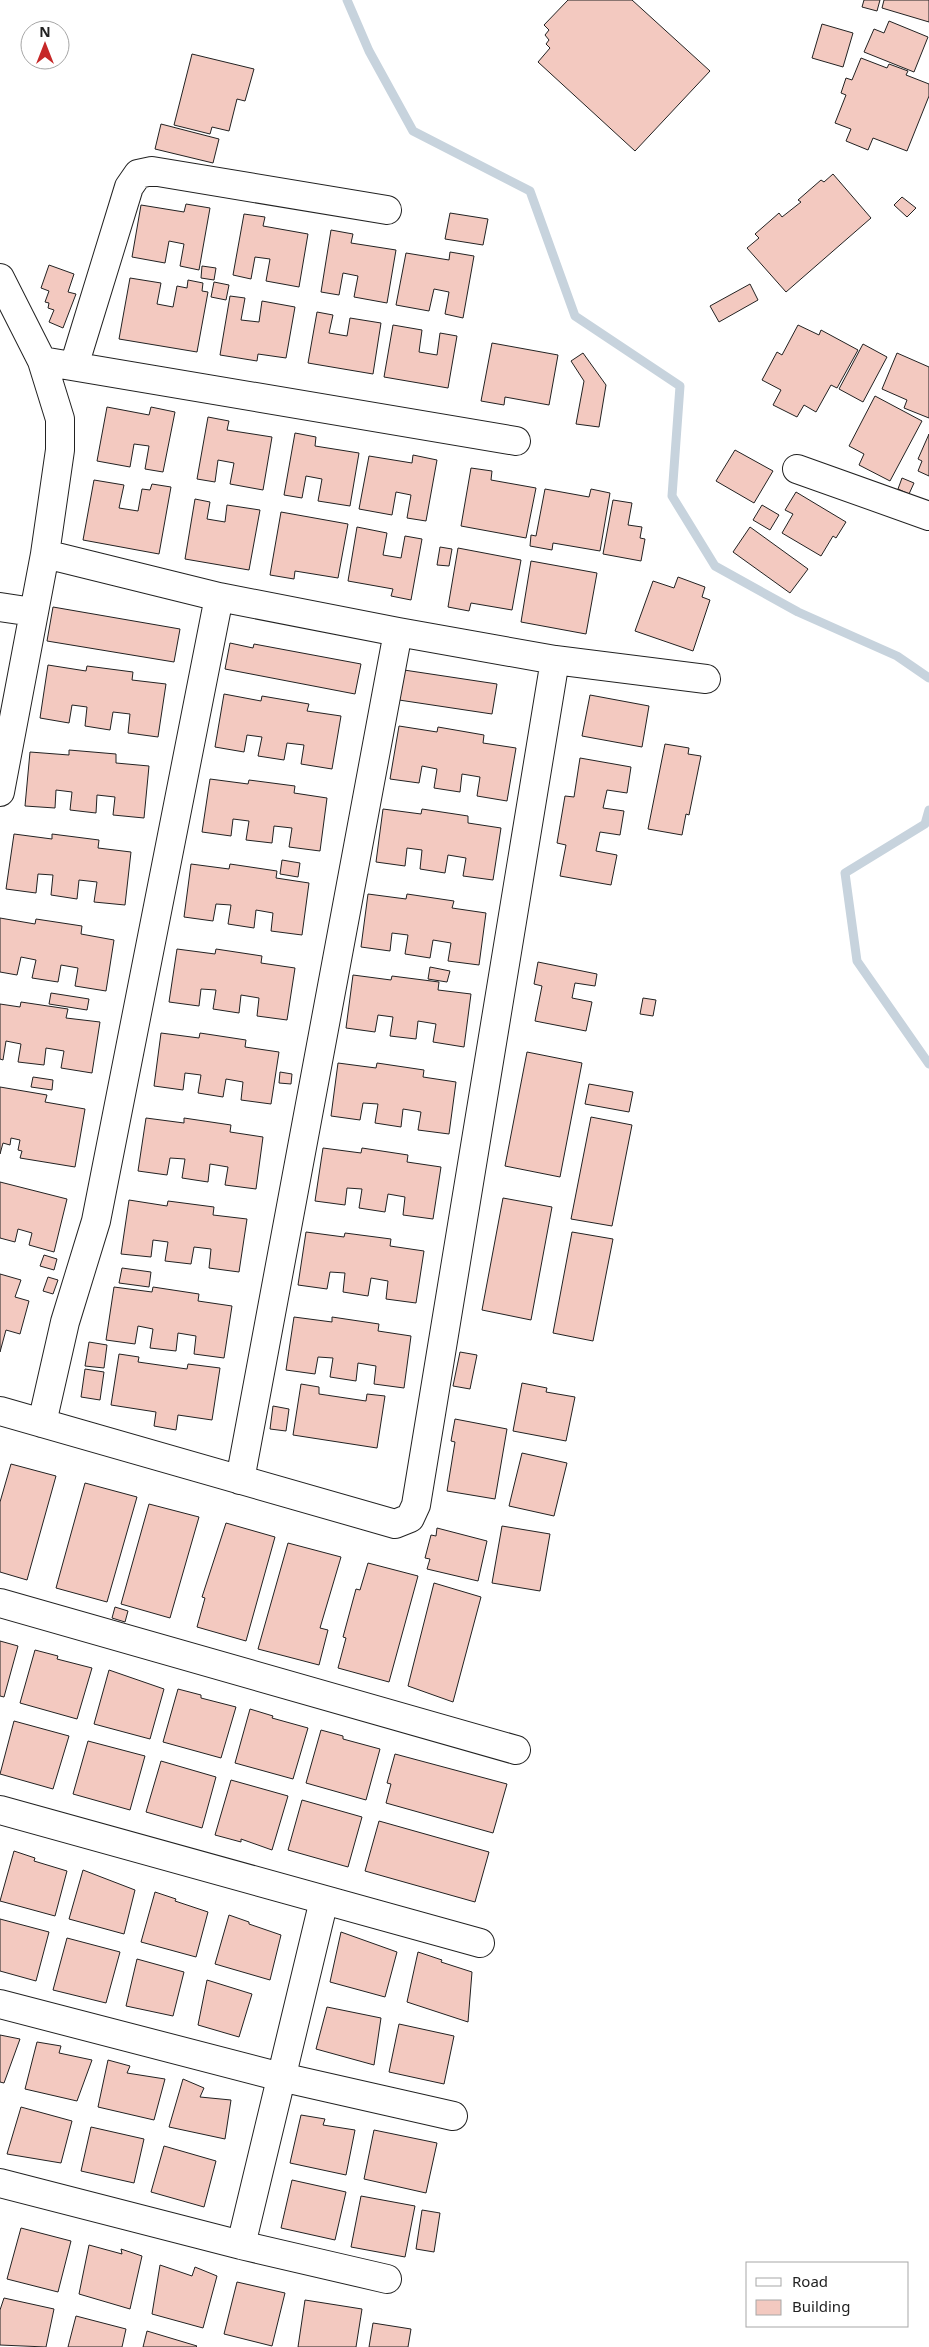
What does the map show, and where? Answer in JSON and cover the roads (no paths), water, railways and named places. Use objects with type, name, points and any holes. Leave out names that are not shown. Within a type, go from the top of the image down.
[{"type":"street","points":[[74,366],[129,187],[138,174],[152,171],[387,210]]},
{"type":"street","points":[[0,278],[42,361],[60,419],[60,450],[44,554],[0,792]]},
{"type":"street","points":[[42,361],[516,441]]},
{"type":"street","points":[[797,469],[929,516]]},
{"type":"street","points":[[44,554],[219,597],[398,632],[555,660],[706,680]]},
{"type":"street","points":[[42,1422],[65,1322],[96,1221],[219,597]]},
{"type":"street","points":[[0,607],[33,612]]},
{"type":"street","points":[[240,1480],[398,632]]},
{"type":"street","points":[[0,1411],[395,1524],[410,1518],[416,1505],[555,660]]},
{"type":"street","points":[[0,1603],[516,1750]]},
{"type":"street","points":[[0,1810],[480,1943]]},
{"type":"street","points":[[242,2246],[324,1900]]},
{"type":"street","points":[[0,2004],[281,2077],[453,2116]]},
{"type":"street","points":[[0,2183],[242,2246],[387,2279]]},
{"type":"waterway","points":[[347,0],[369,51],[413,131],[530,191],[575,316],[680,386],[672,496],[715,566],[798,612],[897,656],[929,678]]},
{"type":"waterway","points":[[929,810],[925,824],[845,873],[857,961],[929,1064]]}]
